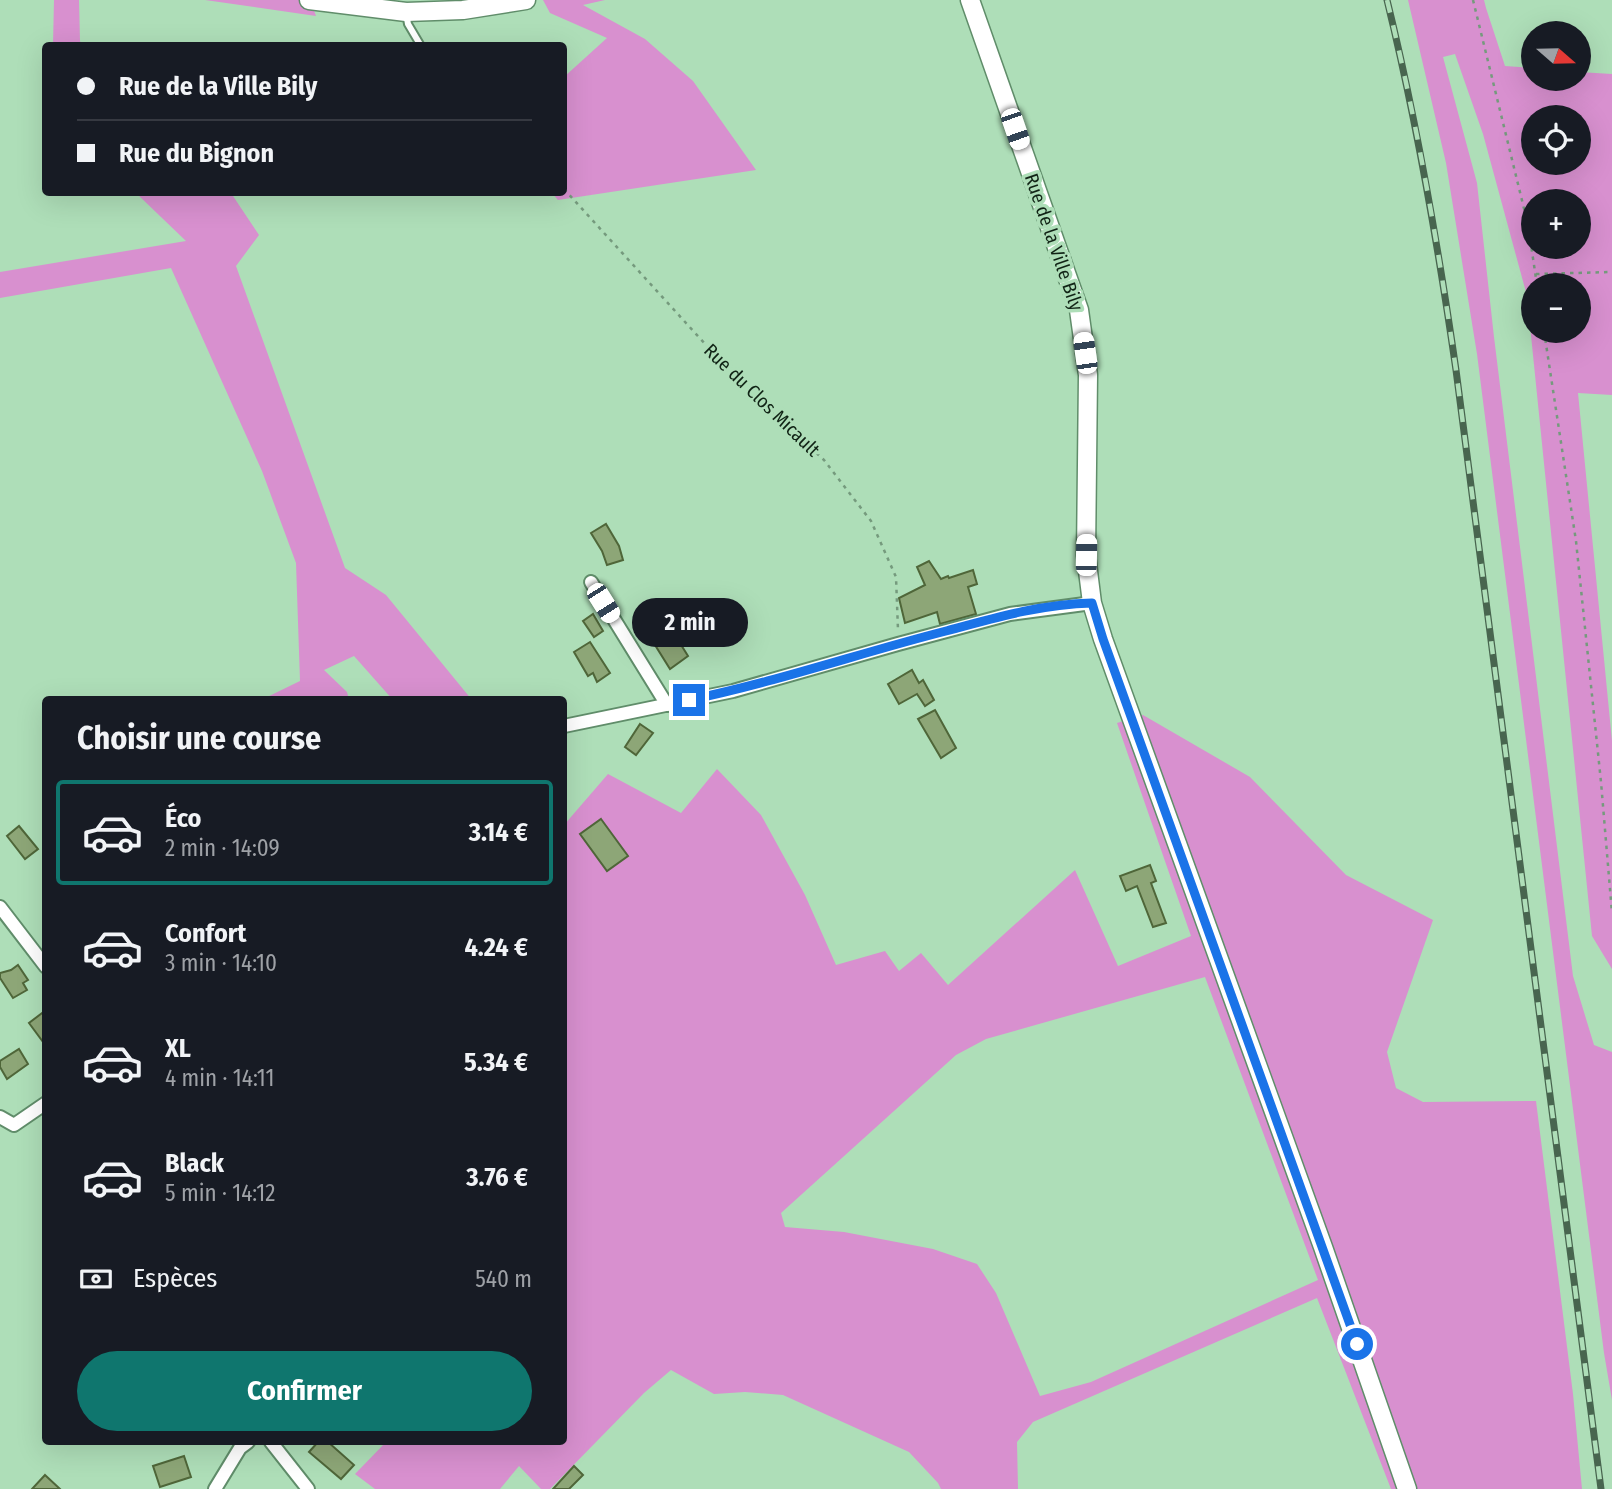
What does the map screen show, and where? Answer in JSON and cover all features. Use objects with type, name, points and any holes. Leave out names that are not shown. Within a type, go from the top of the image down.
[{"type":"street","points":[[309,0],[406,12],[463,10],[526,0]]},
{"type":"street","name":"Rue de la Ville Bily","points":[[970,0],[1079,310],[1088,375],[1086,555],[1092,603],[1407,1489]]},
{"type":"street","points":[[590,582],[667,705]]},
{"type":"street","points":[[567,725],[733,691],[1010,614],[1092,603]]},
{"type":"street","points":[[0,907],[42,962]]},
{"type":"street","points":[[0,1117],[14,1125],[42,1106]]},
{"type":"street","points":[[215,1489],[244,1445]]},
{"type":"street","points":[[273,1445],[308,1489]]},
{"type":"lane","points":[[406,12],[408,24],[419,42]]},
{"type":"path","points":[[1473,0],[1528,225],[1536,273]]},
{"type":"path","name":"Rue du Clos Micault","points":[[567,192],[747,390],[824,460],[871,521],[896,577],[898,643]]},
{"type":"path","points":[[1574,273],[1612,272]]},
{"type":"path","points":[[1546,343],[1576,541],[1612,913]]},
{"type":"shaded area","points":[[54,0],[79,0],[80,42],[53,42]]},
{"type":"shaded area","points":[[205,0],[310,0],[316,16]]},
{"type":"shaded area","points":[[543,0],[605,0],[583,5],[645,39],[693,81],[756,170],[558,200],[555,196],[567,196],[567,74],[607,38],[550,13]]},
{"type":"shaded area","points":[[1408,0],[1484,0],[1505,66],[1521,67],[1521,91],[1591,91],[1591,73],[1612,74],[1612,395],[1578,393],[1612,741],[1612,969],[1592,936],[1532,343],[1591,343],[1591,273],[1521,274],[1483,134],[1455,54],[1443,57],[1477,183],[1573,976],[1594,1045],[1612,1052],[1612,1400],[1604,1353],[1477,354],[1446,163]]},
{"type":"shaded area","points":[[139,196],[233,196],[259,235],[236,266],[345,568],[386,595],[469,696],[389,696],[354,656],[324,670],[348,696],[269,696],[300,681],[296,563],[262,471],[171,268],[0,298],[0,272],[186,241]]},
{"type":"shaded area","points":[[1143,715],[1250,777],[1346,875],[1433,920],[1387,1052],[1396,1088],[1423,1102],[1536,1101],[1573,1394],[1582,1489],[1391,1489],[1317,1298],[1033,1422],[1017,1442],[1018,1489],[941,1489],[909,1452],[783,1395],[745,1392],[714,1394],[671,1370],[644,1393],[550,1489],[541,1489],[519,1466],[500,1489],[375,1489],[355,1474],[383,1445],[567,1445],[567,822],[608,774],[681,813],[717,769],[761,815],[805,895],[836,965],[885,951],[899,971],[921,953],[948,985],[1075,870],[1118,966],[1191,936],[1117,723]],"holes":[[[1205,977],[1318,1280],[1091,1382],[1040,1396],[996,1293],[977,1264],[933,1249],[844,1232],[785,1227],[781,1213],[956,1055],[986,1039]]]},
{"type":"building","points":[[606,524],[619,546],[623,560],[607,565],[591,533]]},
{"type":"building","points":[[929,561],[941,579],[973,570],[977,584],[968,587],[976,614],[940,624],[937,612],[905,623],[899,598],[925,585],[917,567]]},
{"type":"building","points":[[593,614],[603,631],[594,637],[583,621]]},
{"type":"building","points":[[673,632],[688,656],[670,669],[655,645]]},
{"type":"building","points":[[590,642],[610,673],[597,682],[593,673],[588,676],[574,652]]},
{"type":"building","points":[[912,670],[919,683],[923,680],[934,700],[925,706],[917,694],[899,704],[888,684]]},
{"type":"building","points":[[935,710],[956,748],[941,758],[918,719]]},
{"type":"building","points":[[640,724],[653,733],[636,755],[625,747]]},
{"type":"building","points":[[601,819],[628,856],[607,871],[580,834]]},
{"type":"building","points":[[19,826],[38,849],[25,859],[7,836]]},
{"type":"building","points":[[1150,865],[1156,881],[1151,883],[1166,923],[1153,927],[1137,886],[1126,891],[1120,876]]},
{"type":"building","points":[[18,965],[28,980],[23,983],[27,990],[13,998],[0,978],[0,973]]},
{"type":"building","points":[[42,1013],[42,1041],[29,1023]]},
{"type":"building","points":[[19,1049],[28,1064],[7,1079],[0,1067],[0,1061]]},
{"type":"building","points":[[315,1445],[331,1445],[354,1465],[341,1479],[309,1452]]},
{"type":"building","points":[[184,1456],[191,1477],[160,1487],[153,1466]]},
{"type":"building","points":[[574,1466],[583,1475],[569,1489],[553,1489]]},
{"type":"building","points":[[45,1475],[60,1489],[32,1489]]},
{"type":"railway","points":[[1387,0],[1426,184],[1456,370],[1601,1489]]},
{"type":"route","points":[[689,700],[733,691],[1010,614],[1092,603],[1357,1344]]}]
